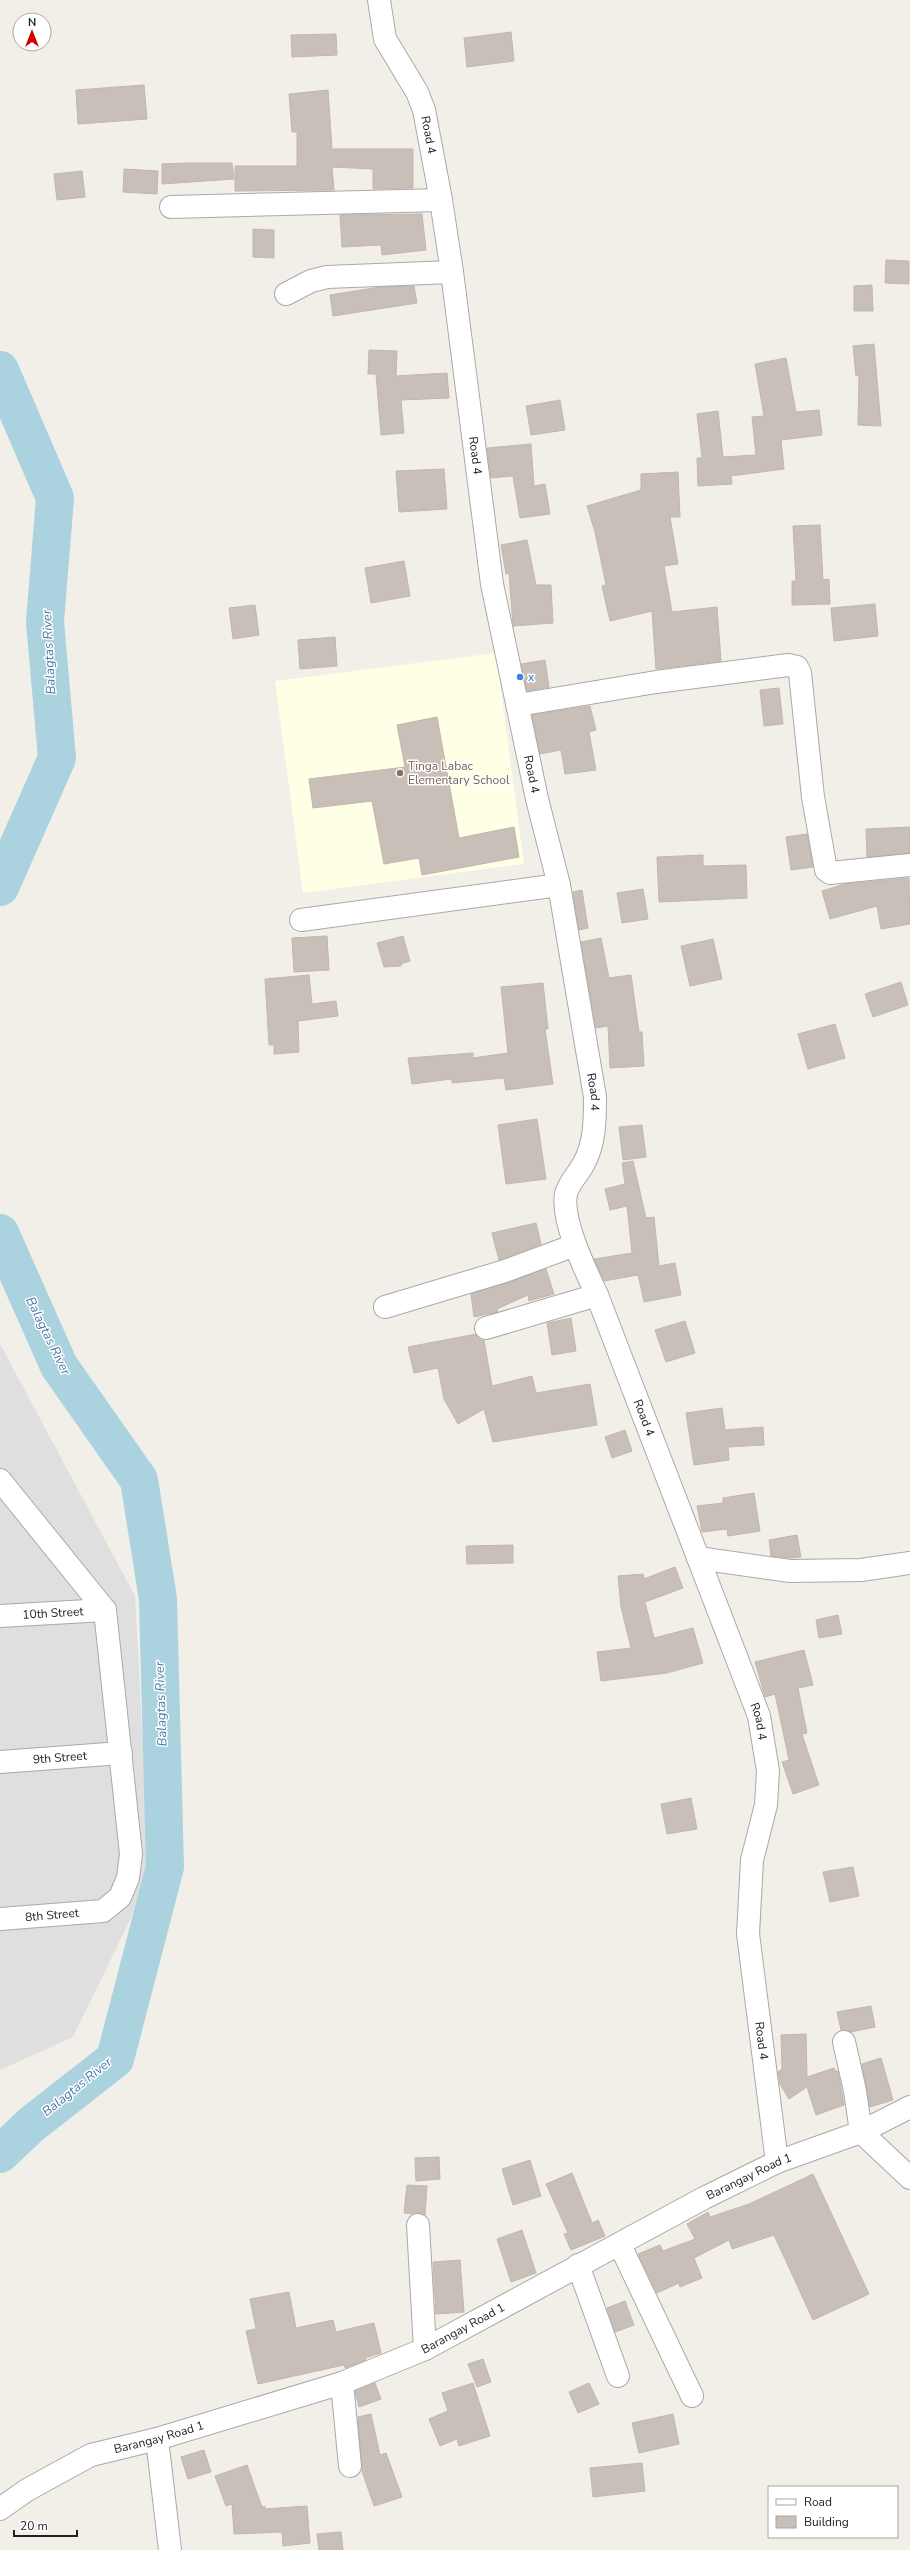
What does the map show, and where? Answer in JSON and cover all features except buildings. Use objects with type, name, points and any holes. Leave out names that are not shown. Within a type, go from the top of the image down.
[{"type":"street","name":"Road 4","points":[[379,0],[385,39],[417,92],[424,110],[441,200],[452,272],[492,584],[537,799],[559,885],[595,1097],[596,1132],[584,1164],[566,1193],[566,1205],[575,1245],[597,1295],[759,1716],[768,1771],[766,1805],[752,1860],[748,1934],[778,2162]]},
{"type":"street","points":[[171,207],[441,200]]},
{"type":"street","points":[[286,294],[311,281],[327,277],[452,272]]},
{"type":"street","points":[[518,705],[656,682],[788,665],[797,667],[800,673],[813,797],[826,870],[830,873],[910,865]]},
{"type":"street","points":[[302,920],[559,885]]},
{"type":"street","points":[[385,1307],[505,1270],[575,1245]]},
{"type":"street","points":[[486,1328],[597,1295]]},
{"type":"street","points":[[0,1480],[105,1610],[121,1753]]},
{"type":"street","points":[[698,1558],[790,1571],[861,1570],[910,1563]]},
{"type":"street","name":"10th Street","points":[[0,1616],[105,1610]]},
{"type":"street","name":"9th Street","points":[[0,1762],[121,1753]]},
{"type":"street","name":"8th Street","points":[[0,1919],[103,1911],[120,1897],[128,1878],[131,1854],[121,1753]]},
{"type":"street","points":[[844,2042],[855,2091],[861,2132],[910,2178]]},
{"type":"street","name":"Barangay Road 1","points":[[0,2509],[27,2490],[90,2455],[157,2439],[342,2383],[425,2349],[578,2265],[620,2245],[704,2198],[778,2162],[861,2132],[910,2107]]},
{"type":"street","points":[[418,2224],[425,2349]]},
{"type":"street","points":[[620,2245],[692,2396]]},
{"type":"street","points":[[578,2265],[618,2376]]},
{"type":"street","points":[[342,2383],[350,2466]]},
{"type":"street","points":[[157,2439],[170,2550]]},
{"type":"shaded area","name":"Tinga Labac Elementary School","points":[[496,653],[524,864],[303,893],[275,681]]},
{"type":"shaded area","points":[[0,1344],[135,1596],[150,1879],[73,2037],[0,2070]]},
{"type":"waterway","name":"Balagtas River","points":[[0,370],[55,498],[45,622],[57,758],[0,887]]},
{"type":"waterway","name":"Balagtas River","points":[[0,1233],[59,1366],[139,1480],[158,1599],[165,1867],[115,2059],[32,2124],[0,2154]]},
{"type":"place","name":"x","points":[[520,677]]},
{"type":"place","name":"Tinga Labac Elementary School","points":[[400,773]]}]
